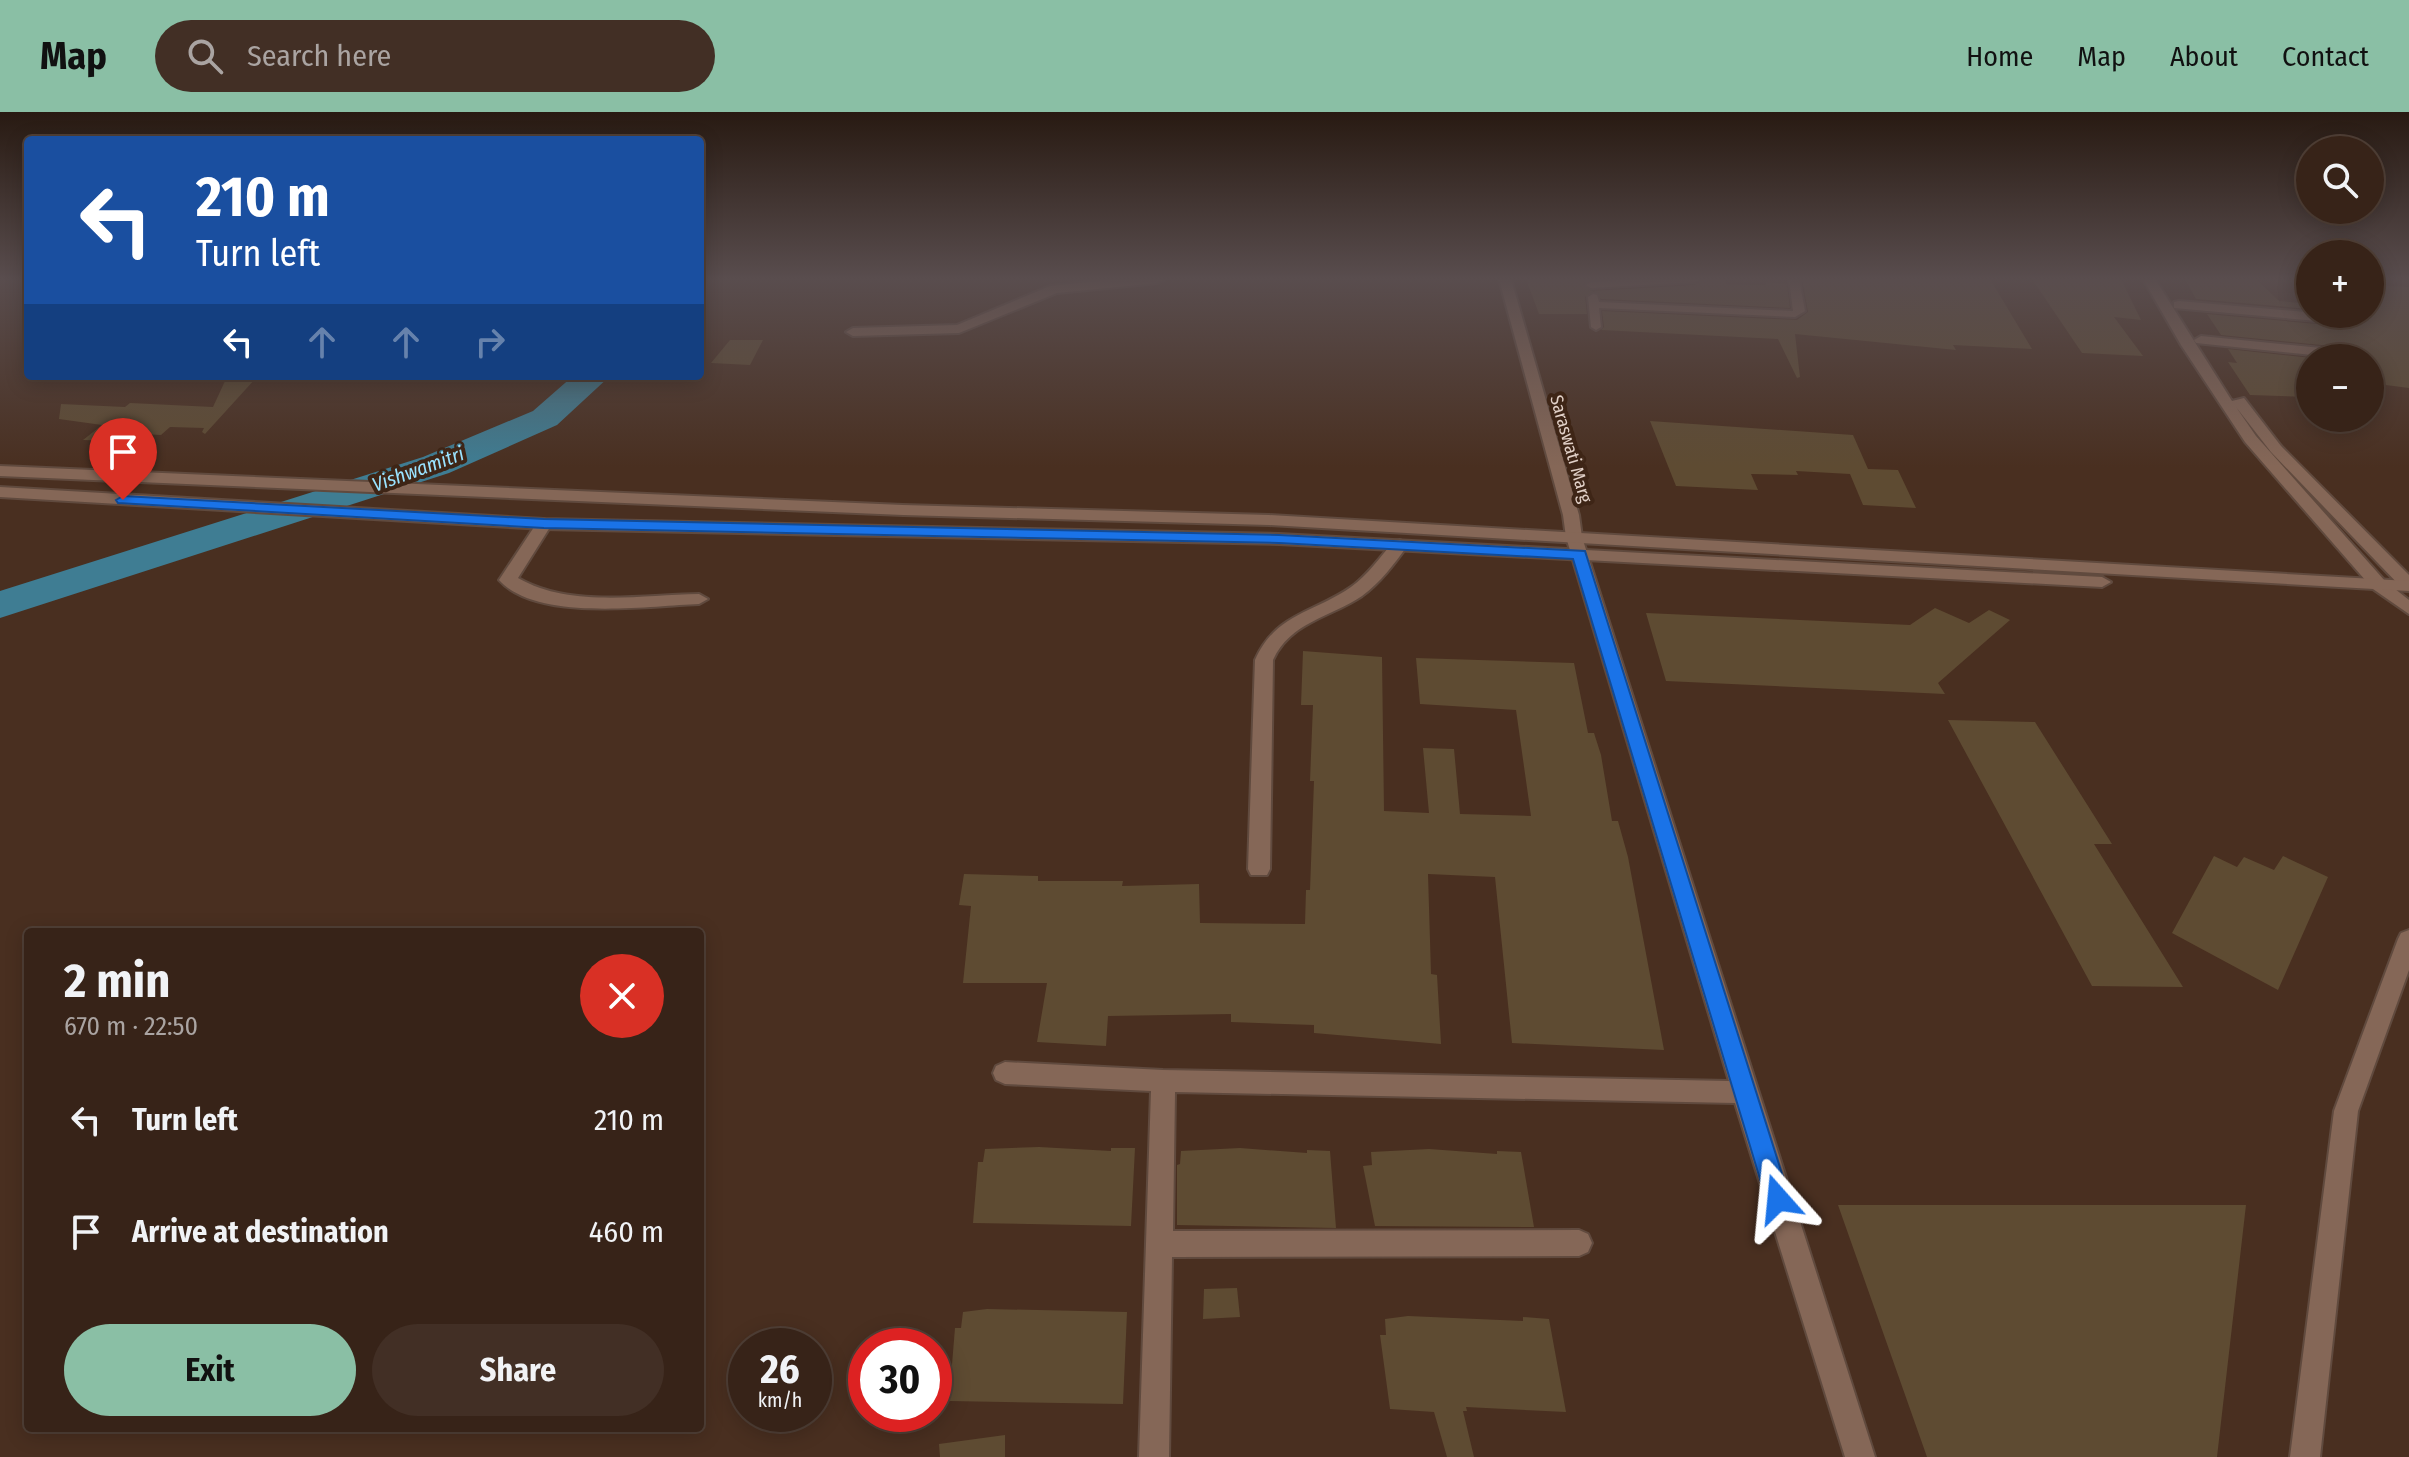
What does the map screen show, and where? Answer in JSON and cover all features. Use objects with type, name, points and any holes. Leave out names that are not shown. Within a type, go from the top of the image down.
[{"type":"street","name":"Saraswati Marg","points":[[1523,342],[1577,546],[1744,1092],[1860,1457]]},
{"type":"street","points":[[2189,342],[2250,439],[2409,609]]},
{"type":"street","points":[[0,471],[903,510],[1269,520],[1577,546],[2393,593],[2409,585],[2276,449],[2237,398],[2202,342]]},
{"type":"street","points":[[2219,342],[2296,350]]},
{"type":"street","points":[[34,495],[62,474]]},
{"type":"street","points":[[0,492],[544,524],[1279,539],[1400,545],[1577,546]]},
{"type":"street","points":[[544,524],[508,580],[534,595],[574,602],[699,599]]},
{"type":"street","points":[[1259,869],[1264,660],[1269,645],[1280,632],[1366,584],[1400,545]]},
{"type":"street","points":[[2305,1457],[2346,1111],[2409,939]]},
{"type":"street","points":[[1005,1073],[1163,1081],[1744,1092]]},
{"type":"street","points":[[1154,1457],[1163,1081]]},
{"type":"street","points":[[1161,1244],[1579,1243]]},
{"type":"building","points":[[729,342],[762,342],[750,365],[711,363]]},
{"type":"building","points":[[1779,342],[1796,342],[1800,377],[1797,378]]},
{"type":"building","points":[[1873,342],[2028,342],[2032,349],[1953,345],[1956,350]]},
{"type":"building","points":[[2074,342],[2132,342],[2143,356],[2082,353]]},
{"type":"building","points":[[2289,342],[2409,342],[2409,388],[2384,385],[2384,344]]},
{"type":"building","points":[[2228,349],[2296,356],[2296,397],[2250,395],[2228,362],[2237,363]]},
{"type":"building","points":[[254,380],[205,434],[202,432],[204,428],[170,427],[161,435],[121,436],[114,441],[83,440],[102,425],[59,419],[61,404],[213,407],[225,381]]},
{"type":"building","points":[[1650,421],[1853,435],[1868,469],[1898,470],[1916,508],[1863,505],[1850,474],[1796,471],[1798,475],[1751,474],[1758,490],[1676,486]]},
{"type":"building","points":[[1935,608],[1969,623],[1989,610],[2010,620],[1938,683],[1945,694],[1666,681],[1646,613],[1910,625]]},
{"type":"building","points":[[1303,651],[1382,657],[1384,811],[1429,813],[1423,748],[1454,749],[1460,814],[1531,816],[1516,710],[1420,704],[1416,658],[1574,663],[1588,733],[1594,733],[1601,755],[1612,821],[1618,821],[1628,857],[1664,1050],[1512,1043],[1495,877],[1428,874],[1431,974],[1437,975],[1441,1044],[1314,1033],[1314,1025],[1231,1022],[1231,1014],[1108,1016],[1106,1046],[1037,1042],[1047,983],[963,983],[971,906],[959,905],[964,874],[1038,876],[1038,881],[1123,881],[1122,886],[1199,884],[1200,923],[1305,924],[1306,890],[1310,890],[1314,781],[1310,781],[1313,705],[1301,705]]},
{"type":"building","points":[[1948,720],[2035,722],[2112,844],[2094,844],[2183,987],[2092,986]]},
{"type":"building","points":[[2214,856],[2237,867],[2244,857],[2274,870],[2283,856],[2328,877],[2278,990],[2172,933]]},
{"type":"building","points":[[1039,1147],[1111,1151],[1111,1148],[1135,1148],[1131,1226],[973,1223],[978,1162],[983,1162],[985,1149]]},
{"type":"building","points":[[1240,1148],[1307,1153],[1307,1150],[1330,1151],[1336,1228],[1177,1225],[1177,1165],[1180,1164],[1181,1151]]},
{"type":"building","points":[[1429,1149],[1497,1154],[1497,1151],[1521,1152],[1534,1227],[1375,1226],[1363,1166],[1372,1165],[1371,1152]]},
{"type":"building","points":[[1838,1205],[2246,1205],[2217,1457],[1927,1457]]},
{"type":"building","points":[[1237,1288],[1240,1317],[1203,1319],[1204,1289]]},
{"type":"building","points":[[987,1309],[1127,1312],[1123,1404],[952,1401],[955,1328],[961,1328],[963,1312]]},
{"type":"building","points":[[1408,1316],[1523,1321],[1523,1317],[1549,1319],[1566,1412],[1466,1407],[1467,1411],[1463,1411],[1474,1457],[1447,1457],[1434,1412],[1390,1409],[1380,1335],[1386,1335],[1385,1319]]},
{"type":"building","points":[[1005,1435],[1005,1457],[940,1457],[939,1444]]},
{"type":"waterway","name":"Vishwamitri","points":[[0,605],[436,465],[545,418],[588,380]]},
{"type":"route","points":[[123,500],[544,524],[1279,539],[1579,554],[1778,1199]]}]
